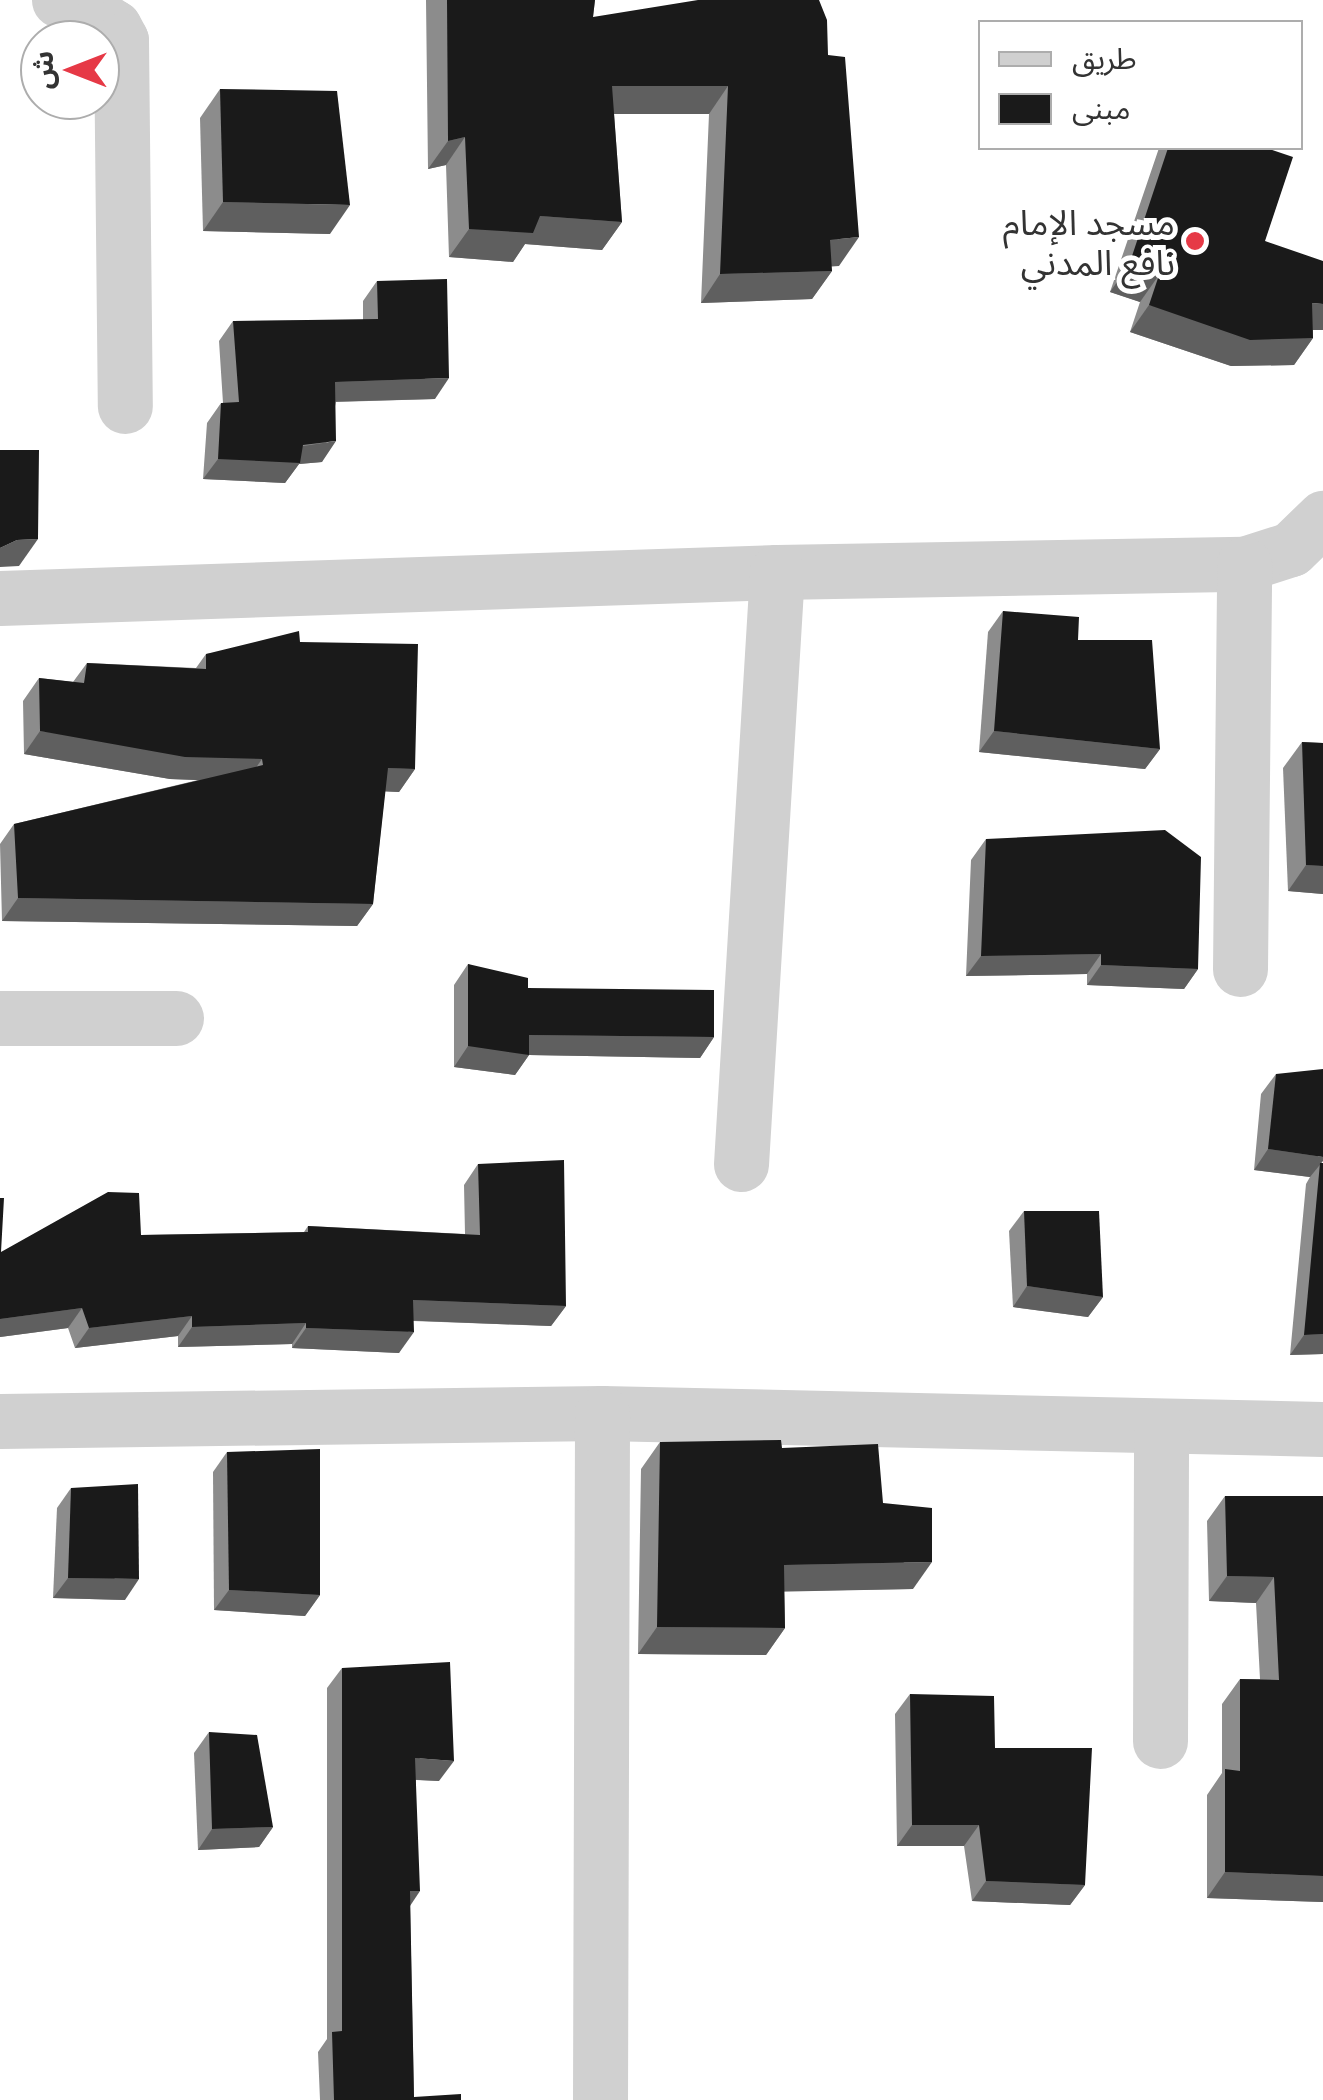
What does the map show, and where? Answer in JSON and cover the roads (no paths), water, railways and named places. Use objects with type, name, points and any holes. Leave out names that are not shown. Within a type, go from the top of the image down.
[{"type":"street","points":[[59,0],[102,19],[114,27],[120,40],[125,406]]},
{"type":"street","points":[[0,598],[777,572],[1244,564],[1290,548],[1323,518]]},
{"type":"street","points":[[1240,969],[1244,564]]},
{"type":"street","points":[[741,1164],[777,572]]},
{"type":"street","points":[[0,1018],[176,1018]]},
{"type":"street","points":[[0,1422],[602,1413],[1323,1429]]},
{"type":"street","points":[[600,2100],[602,1413]]},
{"type":"street","points":[[1160,1741],[1161,1428]]},
{"type":"place","name":"مسجد الإمام نافع المدني","points":[[1195,241]]}]
